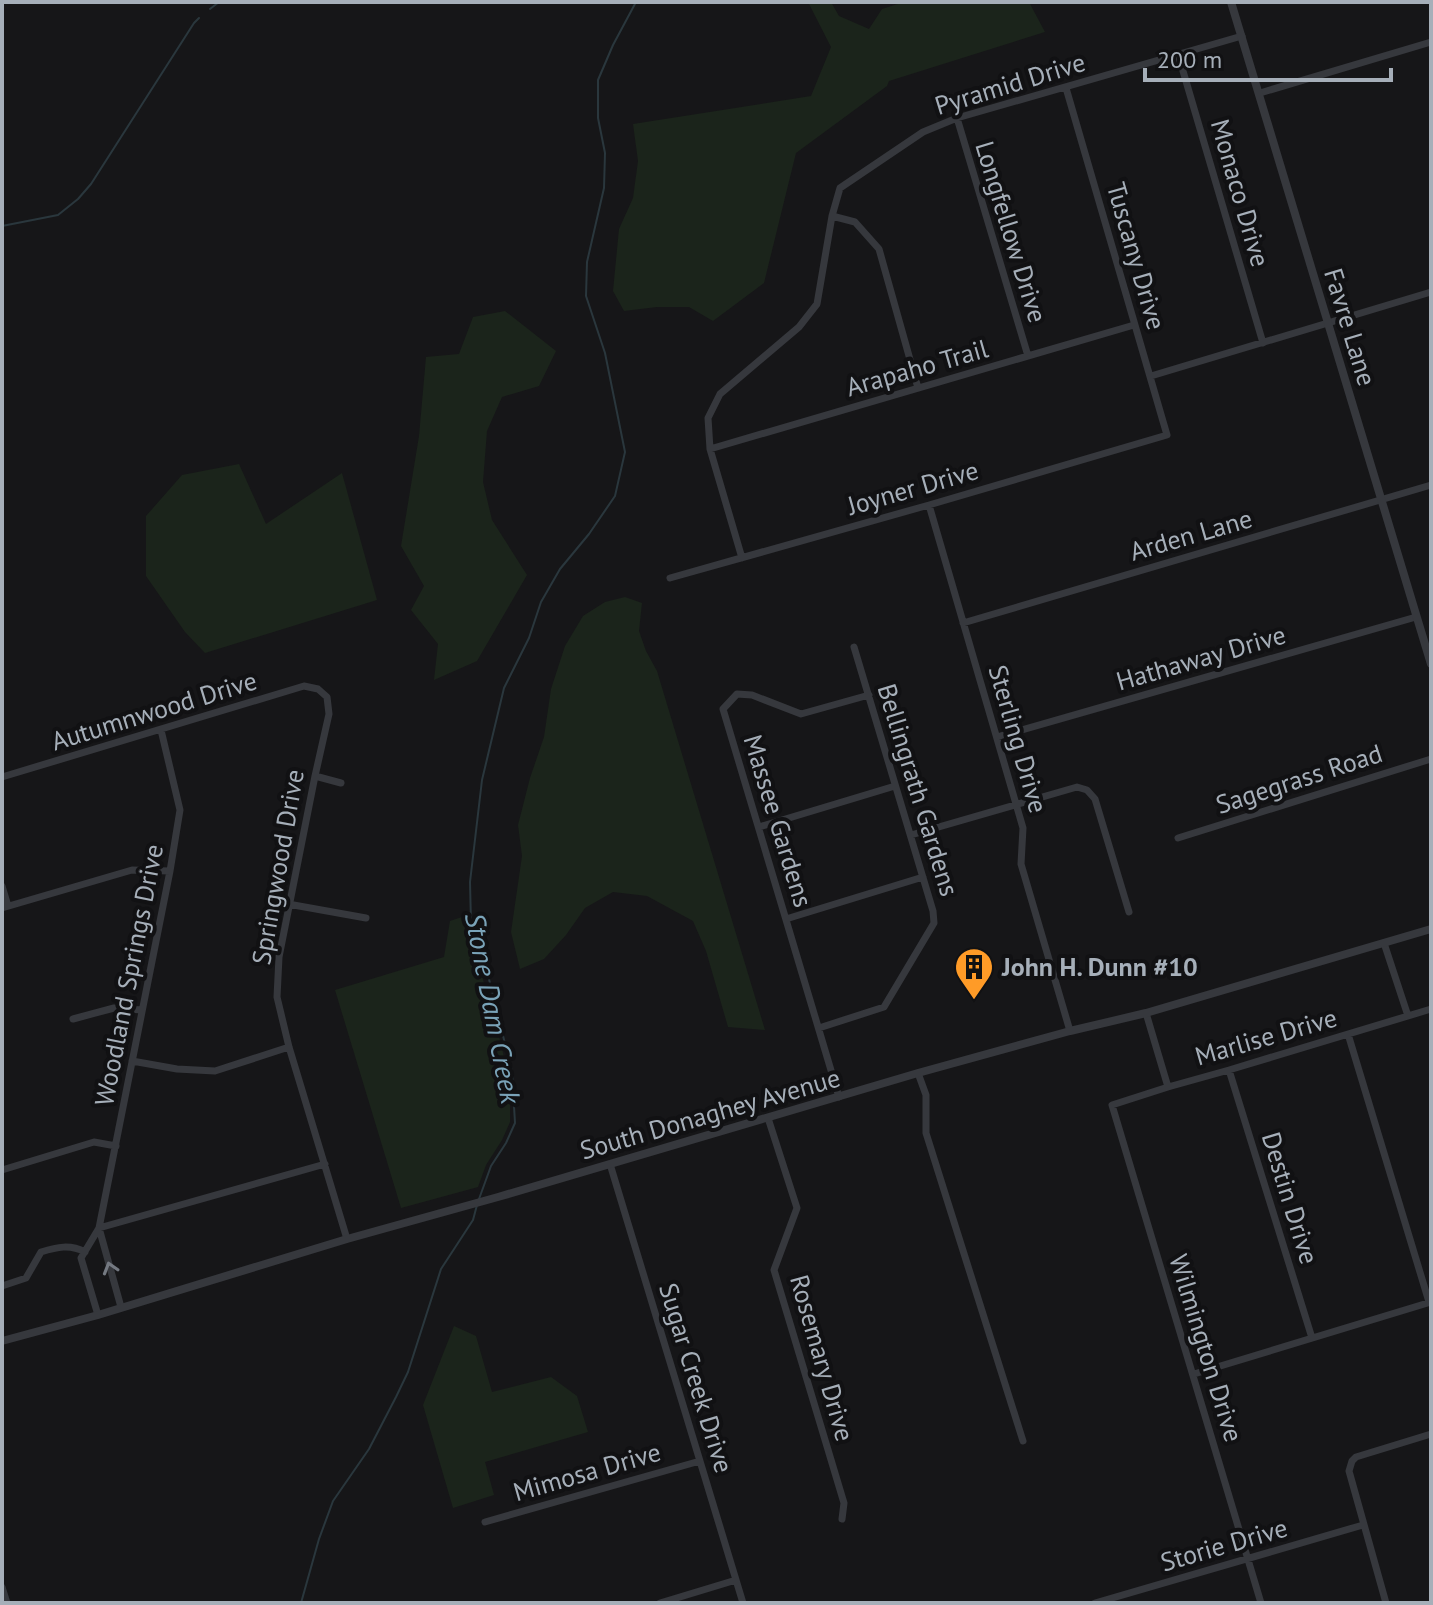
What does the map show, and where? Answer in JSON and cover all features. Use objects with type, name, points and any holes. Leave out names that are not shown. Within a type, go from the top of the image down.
[{"type":"street","name":"Favre Lane","points":[[1231,2],[1431,664]]},
{"type":"street","name":"Pyramid Drive","points":[[742,558],[710,449],[708,418],[720,394],[799,327],[817,304],[832,216],[840,188],[923,132],[957,118],[1242,36]]},
{"type":"street","points":[[1260,93],[1431,42]]},
{"type":"street","name":"Monaco Drive","points":[[1178,54],[1263,343]]},
{"type":"street","name":"Tuscany Drive","points":[[1066,88],[1167,435]]},
{"type":"street","name":"Longfellow Drive","points":[[957,118],[1028,356]]},
{"type":"street","points":[[832,216],[855,222],[879,249],[918,388]]},
{"type":"street","points":[[1151,376],[1431,292]]},
{"type":"street","name":"Arapaho Trail","points":[[710,449],[1134,325]]},
{"type":"street","name":"Joyner Drive","points":[[670,578],[1167,435]]},
{"type":"street","name":"Arden Lane","points":[[963,623],[1431,485]]},
{"type":"street","name":"Sterling Drive","points":[[929,505],[1023,828],[1021,864],[1070,1031]]},
{"type":"street","name":"Hathaway Drive","points":[[997,737],[1416,617]]},
{"type":"street","name":"Bellingrath Gardens","points":[[819,1028],[884,1007],[934,923],[911,835],[854,647]]},
{"type":"street","name":"Autumnwood Drive","points":[[2,777],[304,686],[318,689]]},
{"type":"street","name":"Springwood Drive","points":[[318,689],[327,697],[329,714],[288,904],[279,957],[277,997],[347,1239]]},
{"type":"street","name":"Massee Gardens","points":[[839,1097],[723,709],[737,694],[752,695],[801,714],[869,695]]},
{"type":"street","name":"Woodland Springs Drive","points":[[85,1252],[99,1228],[180,810],[161,730]]},
{"type":"street","name":"Sagegrass Road","points":[[1178,838],[1431,759]]},
{"type":"street","points":[[315,776],[341,783]]},
{"type":"street","points":[[759,827],[895,786]]},
{"type":"street","points":[[911,835],[1077,787],[1087,790],[1095,799],[1129,912]]},
{"type":"street","points":[[2,886],[5,907],[132,870],[170,871]]},
{"type":"street","points":[[786,919],[923,877]]},
{"type":"street","points":[[288,904],[366,918]]},
{"type":"street","name":"South Donaghey Avenue","points":[[2,1341],[918,1073],[1146,1013],[1431,929]]},
{"type":"street","points":[[1384,943],[1408,1016]]},
{"type":"street","points":[[73,1019],[114,1008],[142,1010]]},
{"type":"street","name":"Marlise Drive","points":[[1112,1105],[1431,1009]]},
{"type":"street","points":[[1146,1013],[1168,1087]]},
{"type":"street","points":[[1194,1374],[1430,1302],[1348,1034]]},
{"type":"street","points":[[132,1061],[177,1069],[215,1071],[289,1047]]},
{"type":"street","name":"Destin Drive","points":[[1229,1070],[1312,1338]]},
{"type":"street","points":[[918,1073],[926,1095],[926,1133],[1023,1441]]},
{"type":"street","name":"Wilmington Drive","points":[[1112,1105],[1261,1603]]},
{"type":"street","name":"Rosemary Drive","points":[[768,1118],[797,1208],[774,1270],[844,1503],[842,1519]]},
{"type":"street","points":[[2,1170],[94,1142],[116,1146]]},
{"type":"street","points":[[99,1228],[325,1164]]},
{"type":"street","name":"Sugar Creek Drive","points":[[610,1164],[743,1603]]},
{"type":"street","name":"Woodland Springs Drive","points":[[99,1228],[121,1307]]},
{"type":"street","points":[[2,1286],[26,1278],[41,1252],[58,1247],[76,1247],[85,1252],[81,1258],[98,1315]]},
{"type":"street","points":[[1386,1603],[1349,1471],[1356,1457],[1431,1434]]},
{"type":"street","name":"Mimosa Drive","points":[[485,1522],[700,1461]]},
{"type":"street","name":"Storie Drive","points":[[1095,1603],[1363,1525]]},
{"type":"street","points":[[660,1603],[736,1580]]},
{"type":"street","points":[[2,1587],[7,1603]]},
{"type":"shaded area","points":[[808,2],[831,2],[839,16],[869,29],[882,9],[904,2],[1029,2],[1045,32],[889,81],[887,86],[796,153],[764,283],[713,321],[689,307],[624,311],[613,291],[619,229],[633,198],[638,161],[633,124],[811,96],[831,47]]},
{"type":"shaded area","points":[[505,311],[556,351],[539,386],[502,397],[487,431],[483,482],[492,520],[527,575],[477,661],[434,680],[438,644],[411,610],[424,586],[401,546],[419,436],[426,357],[459,354],[473,317]]},
{"type":"shaded area","points":[[239,464],[266,524],[342,473],[377,600],[205,653],[185,632],[146,576],[146,516],[182,475]]},
{"type":"shaded area","points":[[625,597],[642,603],[639,631],[657,671],[765,1030],[728,1027],[706,951],[693,921],[647,896],[613,892],[585,908],[544,959],[520,969],[511,932],[522,856],[518,825],[544,737],[551,689],[565,646],[583,616],[605,602]]},
{"type":"shaded area","points":[[465,916],[507,1070],[510,1122],[486,1165],[478,1187],[401,1208],[335,990],[444,957],[450,921]]},
{"type":"shaded area","points":[[454,1326],[476,1336],[492,1392],[551,1377],[577,1396],[588,1432],[485,1462],[494,1495],[453,1508],[423,1405]]},
{"type":"waterway","points":[[210,9],[219,2]]},
{"type":"waterway","name":"Stone Dam Creek","points":[[479,1199],[491,1166],[515,1123],[512,1072],[486,967],[471,923],[470,882],[482,780],[504,688],[529,638],[541,602],[560,569],[615,496],[625,452],[605,353],[586,296],[587,262],[604,188],[605,153],[598,118],[598,80],[636,2]]},
{"type":"waterway","points":[[2,226],[58,215],[78,199],[91,184],[199,18]]},
{"type":"waterway","name":"Stone Dam Creek","points":[[301,1603],[333,1501],[369,1449],[396,1397],[408,1372],[441,1269],[473,1220],[477,1205]]},
{"type":"place","name":"John H. Dunn #10","points":[[974,1001]]}]
